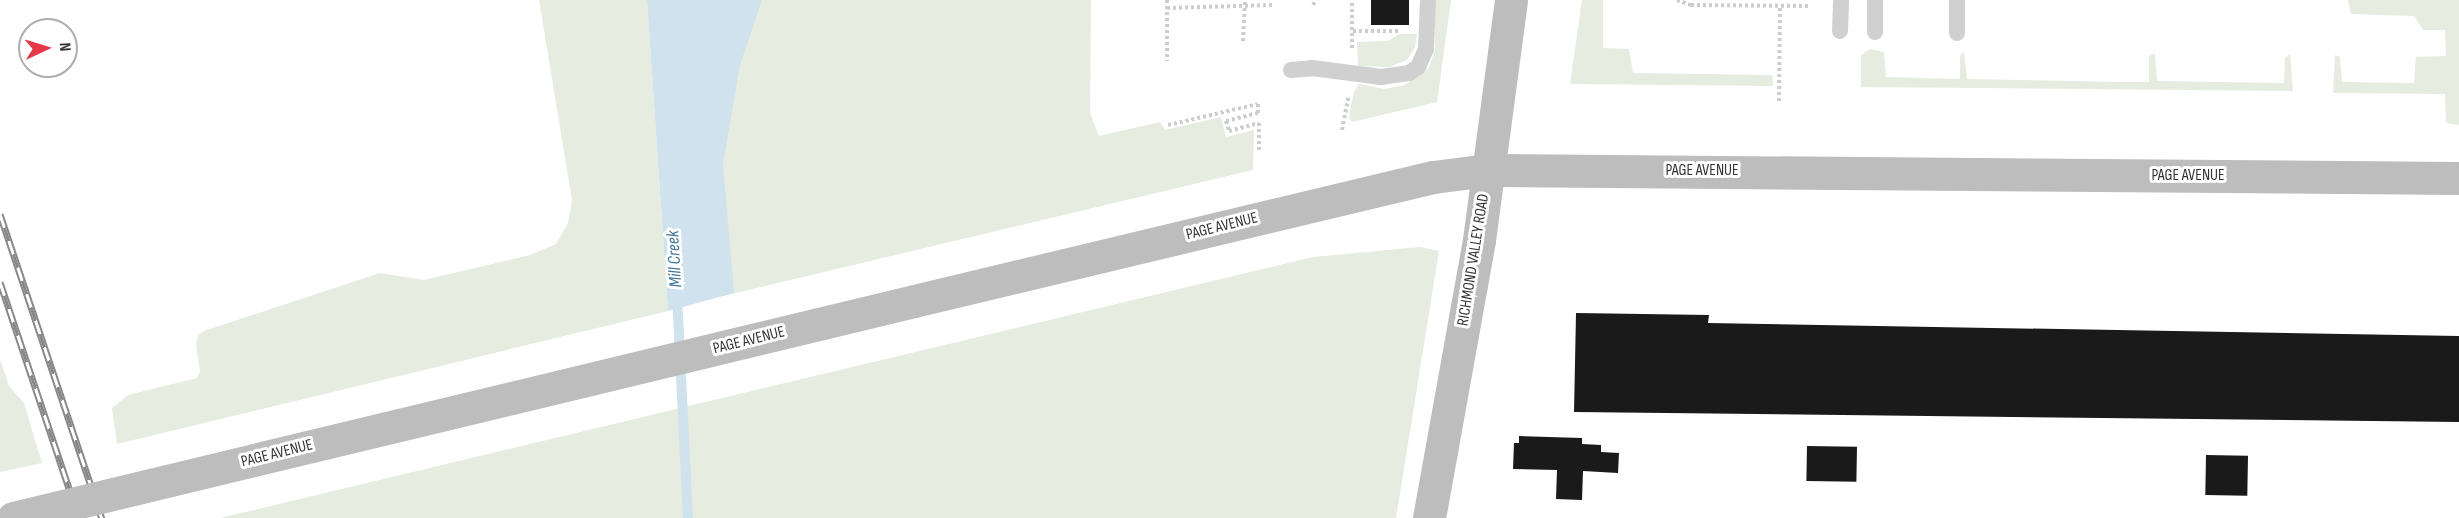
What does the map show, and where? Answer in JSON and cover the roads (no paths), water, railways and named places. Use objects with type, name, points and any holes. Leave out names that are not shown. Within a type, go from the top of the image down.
[{"type":"street","name":"RICHMOND VALLEY ROAD","points":[[1429,518],[1479,240],[1511,0]]},
{"type":"street","name":"PAGE AVENUE","points":[[13,518],[1433,177],[1488,170],[2459,178]]},
{"type":"lane","points":[[1290,70],[1311,68],[1380,78],[1409,73],[1418,67],[1426,49],[1428,0]]},
{"type":"lane","points":[[1840,32],[1841,0]]},
{"type":"lane","points":[[1875,0],[1875,32]]},
{"type":"lane","points":[[1957,0],[1957,33]]},
{"type":"water","points":[[647,0],[762,0],[740,65],[723,164],[734,293],[668,311]]},
{"type":"waterway","name":"Mill Creek","points":[[677,294],[688,518]]},
{"type":"railway","points":[[0,214],[102,518]]},
{"type":"railway","points":[[0,282],[79,518]]}]
